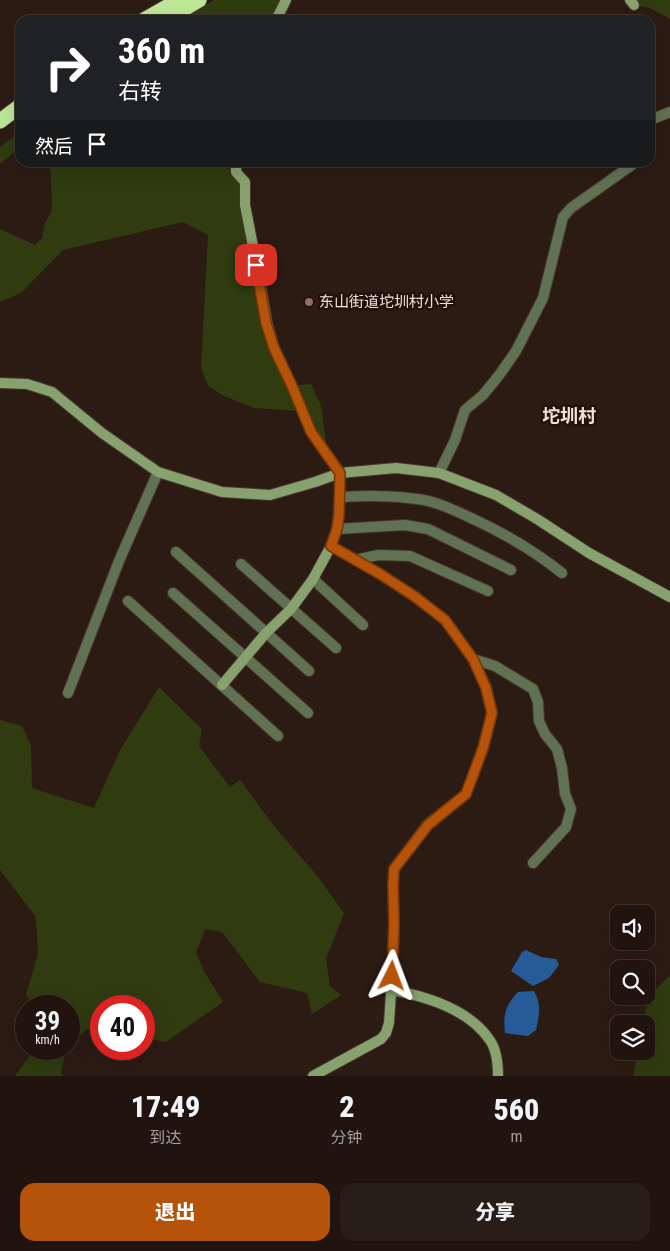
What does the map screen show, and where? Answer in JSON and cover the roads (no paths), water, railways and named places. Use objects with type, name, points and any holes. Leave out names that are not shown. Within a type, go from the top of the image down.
[{"type":"highway","points":[[153,15],[179,0]]},
{"type":"highway","points":[[173,15],[199,0]]},
{"type":"highway","points":[[0,121],[15,110]]},
{"type":"highway","points":[[0,134],[15,122]]},
{"type":"street","points":[[278,15],[286,0]]},
{"type":"street","points":[[655,118],[670,112]]},
{"type":"street","points":[[222,684],[266,633],[291,609],[313,579],[331,546],[337,529],[340,497],[340,473],[311,432],[274,348],[266,323],[245,205],[244,182],[236,172],[236,167]]},
{"type":"street","points":[[439,473],[455,440],[465,410],[483,395],[500,374],[516,351],[543,298],[563,217],[571,208],[629,167]]},
{"type":"street","points":[[0,383],[27,384],[52,392],[102,434],[158,472],[222,492],[270,495],[340,473],[396,468],[439,473],[496,494],[589,553],[670,597]]},
{"type":"street","points":[[68,693],[118,561],[158,472]]},
{"type":"street","points":[[340,497],[387,496],[418,499],[452,509],[499,531],[536,552],[562,573]]},
{"type":"street","points":[[337,529],[405,525],[428,529],[511,570]]},
{"type":"street","points":[[313,1076],[381,1038],[386,1033],[389,1023],[391,990],[394,869],[428,825],[466,794],[483,748],[492,713],[486,688],[473,659],[445,620],[414,596],[331,546]]},
{"type":"street","points":[[176,552],[309,671]]},
{"type":"street","points":[[355,560],[378,555],[410,556],[488,591]]},
{"type":"street","points":[[241,564],[336,648]]},
{"type":"street","points":[[313,579],[363,625]]},
{"type":"street","points":[[173,593],[308,714]]},
{"type":"street","points":[[128,601],[278,736]]},
{"type":"street","points":[[473,659],[495,666],[533,689],[538,702],[539,721],[545,734],[556,749],[562,768],[566,794],[572,809],[566,826],[533,863]]},
{"type":"street","points":[[391,990],[413,994],[446,1007],[475,1024],[490,1040],[498,1062],[498,1076]]},
{"type":"water","points":[[526,950],[541,957],[556,959],[559,965],[549,978],[533,986],[511,971],[522,952]]},
{"type":"water","points":[[534,991],[539,1006],[536,1030],[528,1036],[505,1033],[504,1021],[510,1002],[518,992]]},
{"type":"place","name":"东山街道坨圳村小学","points":[[309,302]]},
{"type":"district","name":"坨圳村","points":[[569,416]]}]
